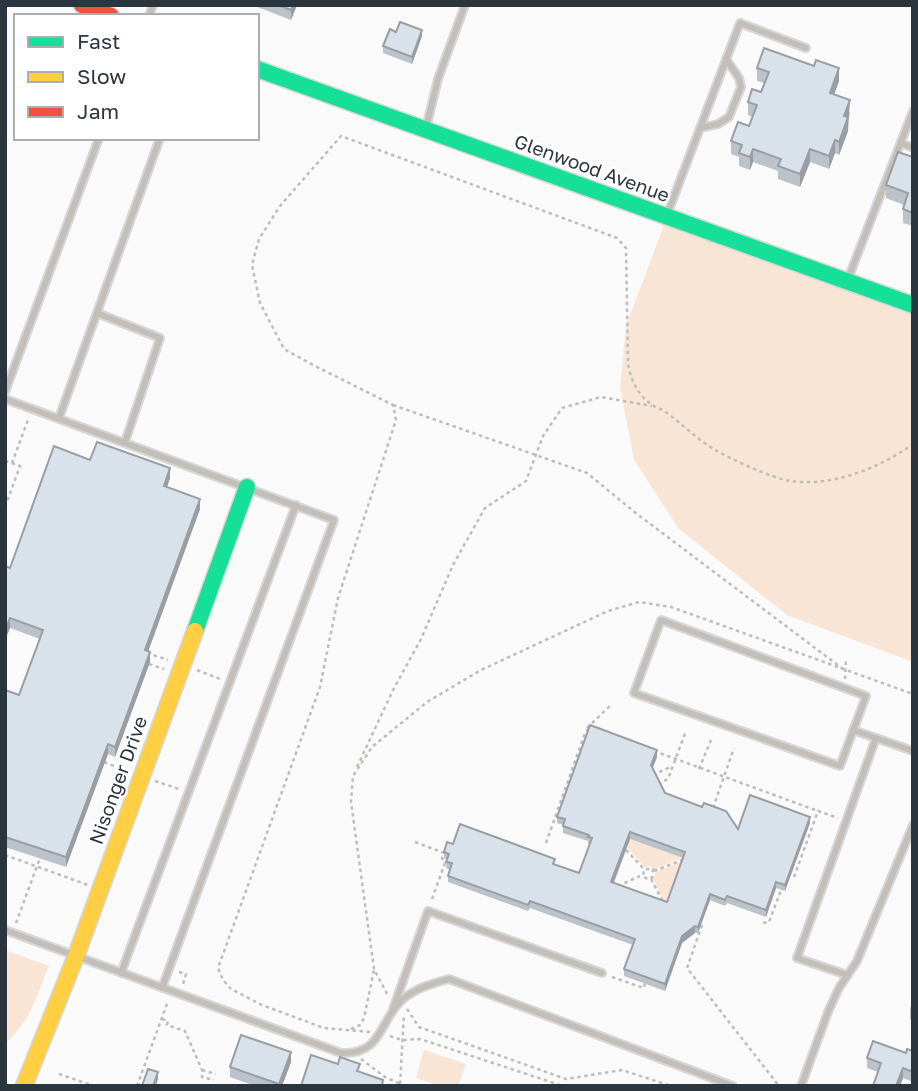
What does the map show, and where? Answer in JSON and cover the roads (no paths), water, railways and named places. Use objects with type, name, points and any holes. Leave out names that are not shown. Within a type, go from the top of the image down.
[{"type":"street","points":[[82,5],[106,14]]},
{"type":"street","name":"Glenwood Avenue","points":[[259,70],[913,305]]},
{"type":"street","name":"Nisonger Drive","points":[[24,1086],[76,956],[247,487]]},
{"type":"lane","points":[[426,130],[438,79],[465,5]]},
{"type":"lane","points":[[667,217],[740,23],[806,48]]},
{"type":"lane","points":[[701,128],[718,124],[729,117],[741,87],[739,78],[726,59]]},
{"type":"lane","points":[[847,281],[913,111]]},
{"type":"lane","points":[[5,392],[98,140]]},
{"type":"lane","points":[[60,418],[159,140]]},
{"type":"lane","points":[[901,143],[913,148]]},
{"type":"lane","points":[[97,313],[160,338],[125,442]]},
{"type":"lane","points":[[5,399],[334,520],[162,988]]},
{"type":"lane","points":[[121,973],[296,505]]},
{"type":"lane","points":[[661,620],[866,696],[853,730],[840,766],[635,693],[661,620]]},
{"type":"lane","points":[[853,730],[913,751]]},
{"type":"lane","points":[[847,975],[797,958],[876,738]]},
{"type":"lane","points":[[801,1086],[828,1012],[857,961],[913,825]]},
{"type":"lane","points":[[9,932],[341,1052],[356,1054],[371,1045],[392,1012],[428,911],[602,973]]},
{"type":"lane","points":[[392,1012],[404,999],[429,984],[449,979],[733,1086]]}]
